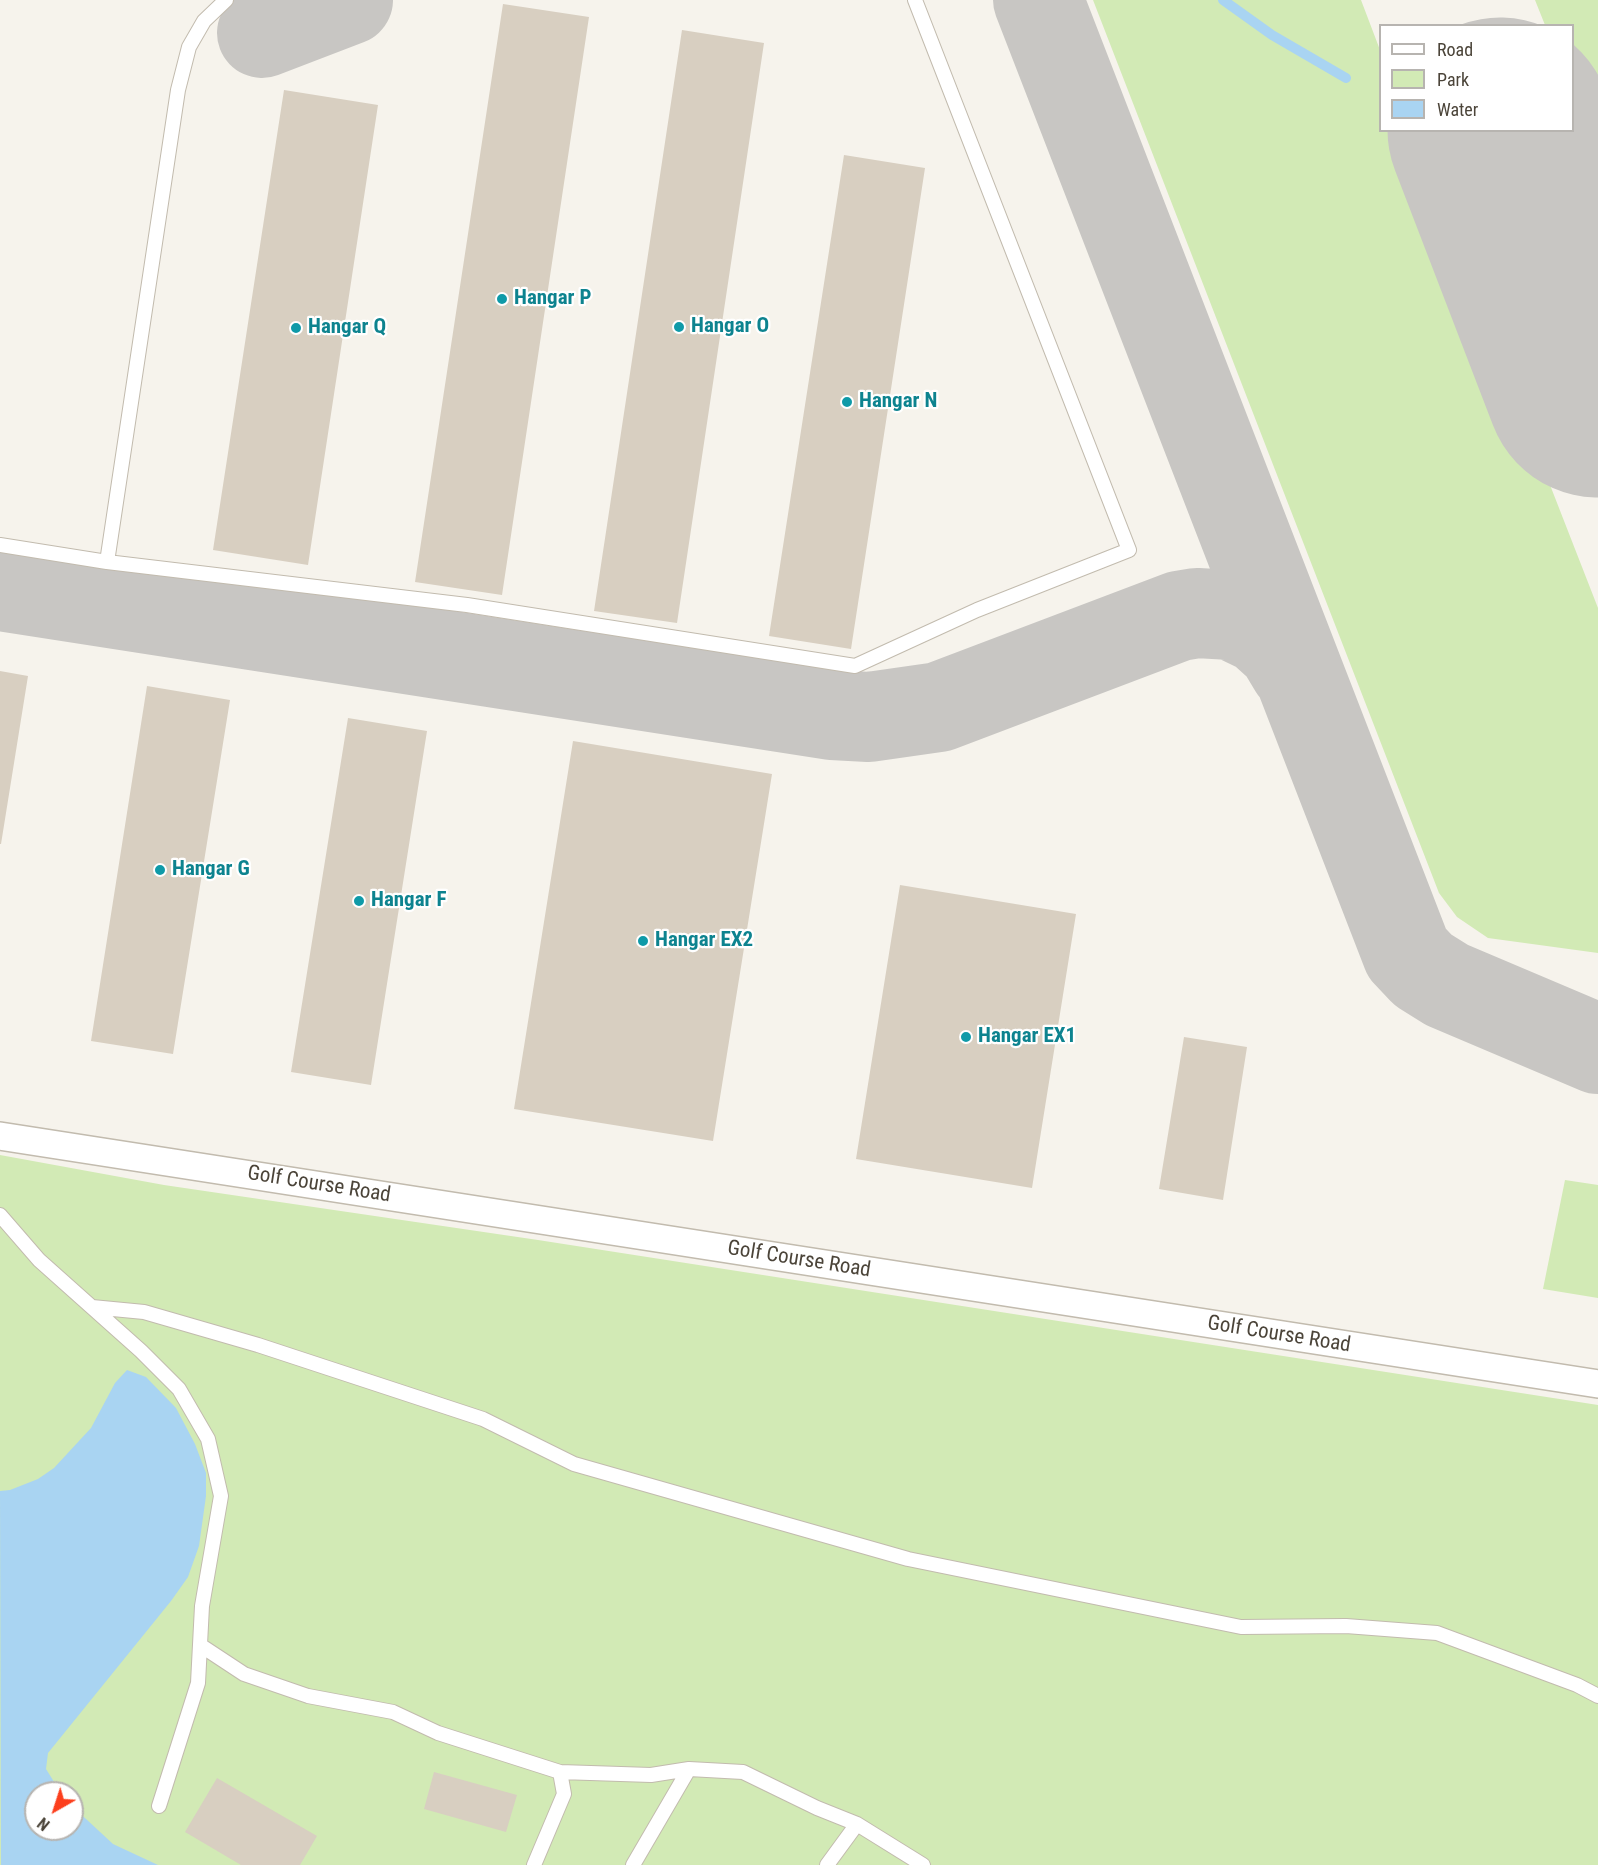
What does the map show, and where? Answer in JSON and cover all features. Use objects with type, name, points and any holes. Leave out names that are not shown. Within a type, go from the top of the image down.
[{"type":"street","name":"Golf Course Road","points":[[0,1136],[1598,1384]]},
{"type":"lane","points":[[107,562],[178,90],[189,46],[204,21],[226,0]]},
{"type":"lane","points":[[0,544],[107,562],[467,605],[855,666],[976,610],[1129,550],[915,0]]},
{"type":"lane","points":[[0,1215],[39,1260],[141,1350],[179,1389],[208,1439],[222,1496],[202,1606],[198,1683],[159,1806]]},
{"type":"lane","points":[[92,1307],[144,1312],[258,1345],[483,1419],[574,1464],[908,1559],[1240,1627],[1346,1626],[1437,1633],[1577,1685],[1598,1696]]},
{"type":"lane","points":[[200,1646],[244,1674],[308,1696],[393,1712],[438,1732],[560,1772],[651,1775],[689,1769],[743,1772],[817,1808],[857,1824],[923,1865]]},
{"type":"lane","points":[[633,1865],[689,1769]]},
{"type":"lane","points":[[534,1865],[564,1794],[560,1772]]},
{"type":"lane","points":[[827,1865],[857,1824]]},
{"type":"green space","points":[[1093,0],[1361,0],[1379,47],[1379,132],[1412,132],[1598,608],[1598,953],[1488,938],[1457,917],[1439,893]]},
{"type":"green space","points":[[1535,0],[1598,0],[1598,166],[1574,102],[1574,24],[1545,24]]},
{"type":"green space","points":[[0,1155],[164,1185],[538,1240],[1598,1405],[1598,1865],[0,1865]]},
{"type":"green space","points":[[1565,1180],[1598,1185],[1598,1298],[1543,1289]]},
{"type":"water","points":[[127,1370],[146,1377],[176,1408],[195,1444],[206,1473],[206,1496],[199,1546],[188,1577],[171,1601],[48,1753],[46,1769],[54,1781],[24,1781],[24,1841],[84,1841],[84,1817],[113,1844],[158,1865],[1,1865],[0,1491],[10,1490],[38,1479],[54,1468],[91,1428],[115,1383]]},
{"type":"building","name":"Hangar P","points":[[503,4],[589,17],[502,595],[415,582]]},
{"type":"building","name":"Hangar O","points":[[682,30],[764,43],[677,623],[594,611]]},
{"type":"building","name":"Hangar Q","points":[[284,90],[378,105],[308,565],[213,550]]},
{"type":"building","name":"Hangar N","points":[[844,155],[925,168],[851,649],[769,636]]},
{"type":"building","points":[[0,671],[28,676],[1,844],[0,844]]},
{"type":"building","name":"Hangar G","points":[[147,686],[230,700],[173,1054],[91,1041]]},
{"type":"building","name":"Hangar F","points":[[348,718],[427,731],[371,1085],[291,1072]]},
{"type":"building","name":"Hangar EX2","points":[[573,741],[772,774],[713,1141],[514,1109]]},
{"type":"building","name":"Hangar EX1","points":[[900,885],[1076,914],[1032,1188],[856,1159]]},
{"type":"building","points":[[1184,1037],[1247,1047],[1223,1200],[1159,1189]]},
{"type":"building","points":[[434,1772],[517,1795],[506,1832],[424,1809]]},
{"type":"building","points":[[217,1778],[317,1836],[300,1865],[241,1865],[185,1832]]},
{"type":"waterway","points":[[1223,0],[1272,35],[1346,78]]},
{"type":"taxiway","points":[[262,33],[348,0]]},
{"type":"taxiway","points":[[1038,0],[1407,953],[1423,970],[1447,985],[1598,1049]]},
{"type":"taxiway","points":[[0,586],[832,715],[869,717],[939,707],[1179,616],[1197,613],[1232,615],[1261,629],[1282,648],[1294,668]]},
{"type":"runway","points":[[1501,132],[1598,385]]},
{"type":"place","name":"Hangar P","points":[[502,299]]},
{"type":"place","name":"Hangar O","points":[[679,327]]},
{"type":"place","name":"Hangar Q","points":[[296,328]]},
{"type":"place","name":"Hangar N","points":[[847,402]]},
{"type":"place","name":"Hangar G","points":[[160,870]]},
{"type":"place","name":"Hangar F","points":[[359,901]]},
{"type":"place","name":"Hangar EX2","points":[[643,941]]},
{"type":"place","name":"Hangar EX1","points":[[966,1037]]}]
